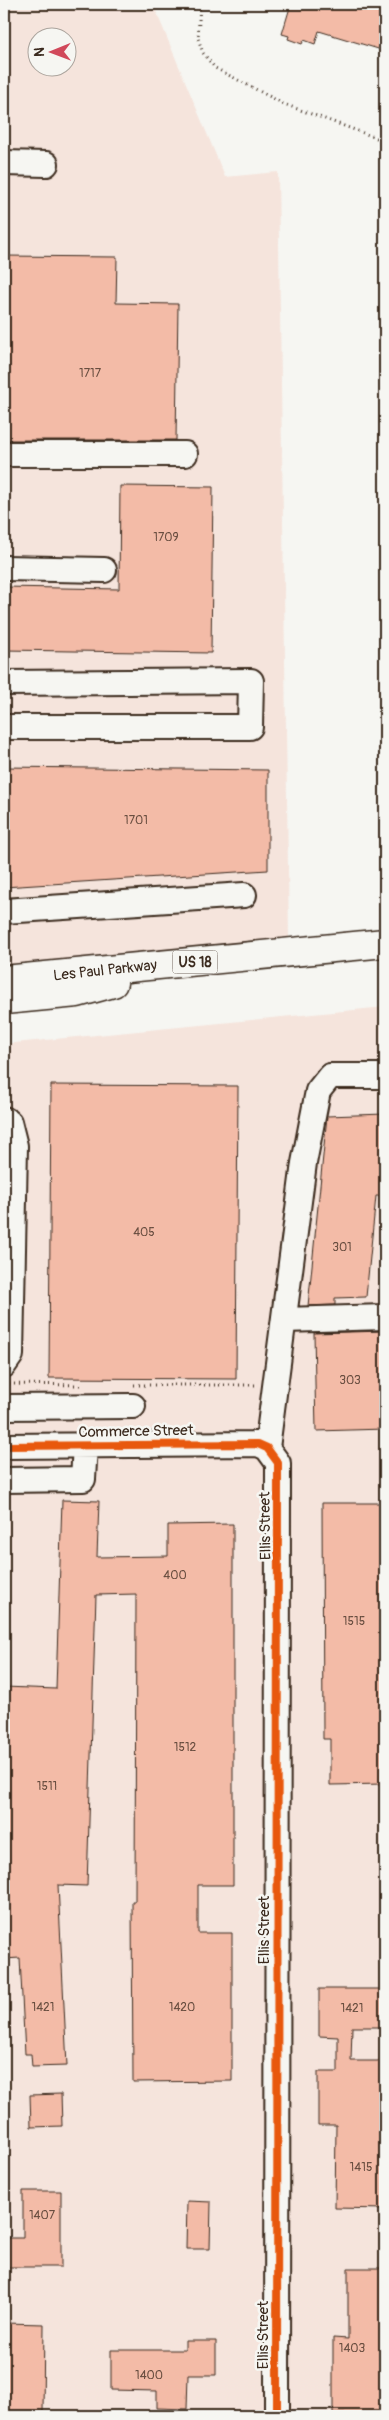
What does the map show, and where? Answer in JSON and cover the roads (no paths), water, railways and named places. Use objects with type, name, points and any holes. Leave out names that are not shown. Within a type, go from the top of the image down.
[{"type":"main road","name":"Les Paul Parkway","points":[[4,980],[385,943]]},
{"type":"main road","points":[[4,1000],[77,993],[189,962]]},
{"type":"street","points":[[4,163],[46,164]]},
{"type":"street","points":[[4,454],[185,454]]},
{"type":"street","points":[[4,568],[104,570]]},
{"type":"street","points":[[4,683],[251,681],[250,728],[4,728]]},
{"type":"street","points":[[4,911],[244,895]]},
{"type":"street","points":[[267,1448],[304,1163],[318,1091],[330,1076],[385,1076]]},
{"type":"street","points":[[4,1119],[9,1122],[15,1146],[11,1355],[4,1365]]},
{"type":"street","points":[[284,1320],[385,1317]]},
{"type":"street","points":[[4,1407],[133,1406]]},
{"type":"street","points":[[4,1480],[83,1479],[97,1407]]},
{"type":"street","name":"Commerce Street","points":[[4,1446],[258,1444],[267,1448]]},
{"type":"street","name":"Ellis Street","points":[[267,1448],[278,1463],[277,2416]]}]
